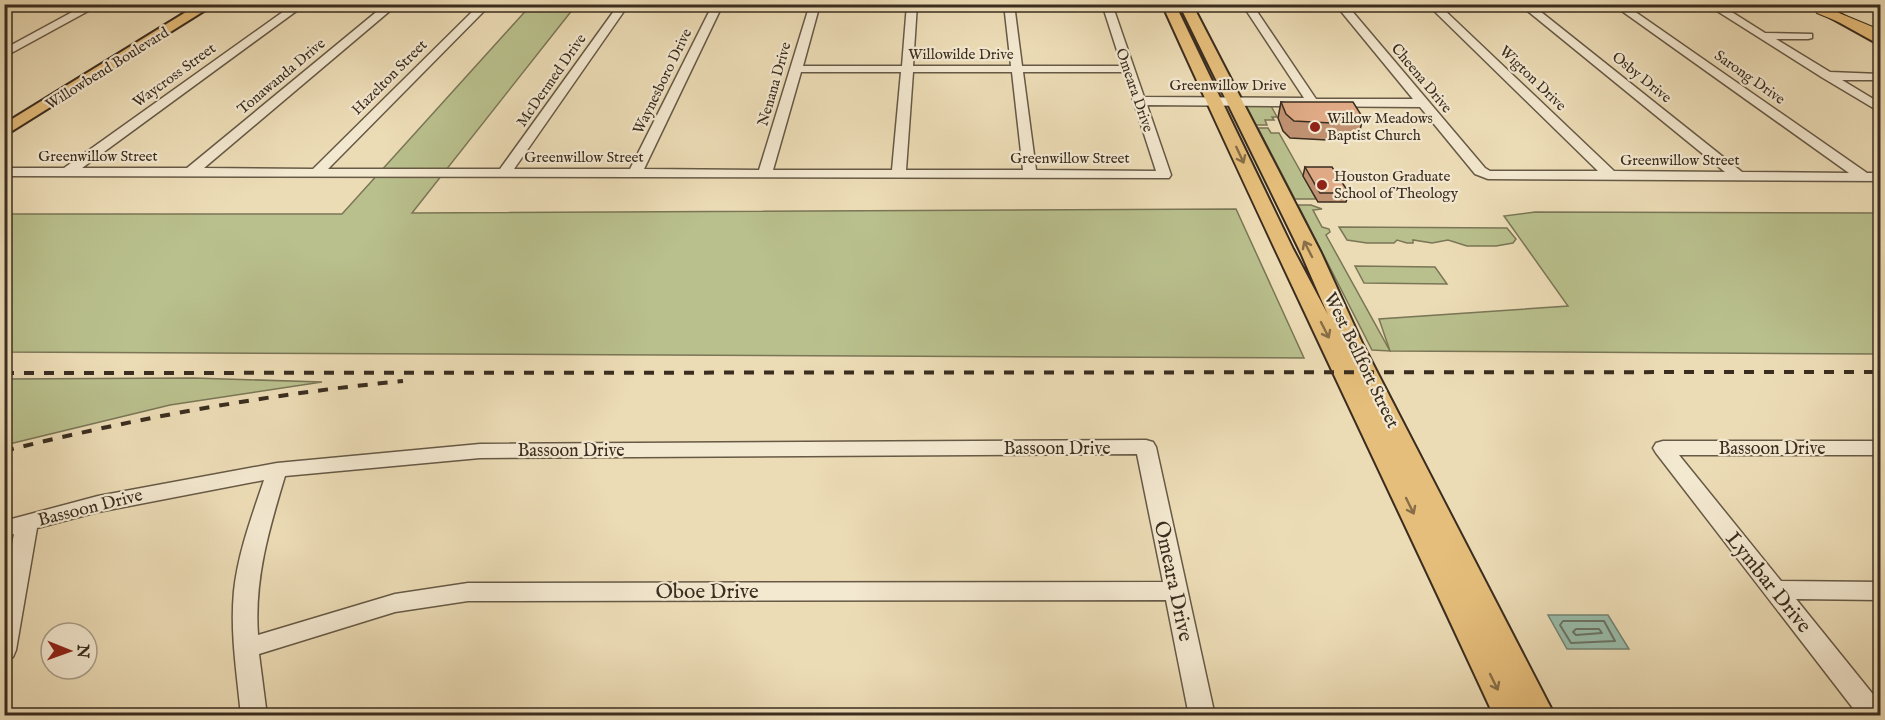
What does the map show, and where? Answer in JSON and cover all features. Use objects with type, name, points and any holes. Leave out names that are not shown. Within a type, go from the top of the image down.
[{"type":"highway","points":[[1844,4],[1881,24]]},
{"type":"highway","points":[[1867,4],[1881,11]]},
{"type":"highway","points":[[1817,7],[1881,35]]},
{"type":"main road","name":"Willowbend Boulevard","points":[[4,117],[190,4]]},
{"type":"main road","points":[[176,25],[200,4]]},
{"type":"main road","name":"Willowbend Boulevard","points":[[4,131],[210,4]]},
{"type":"main road","name":"West Bellfort Street","points":[[1168,4],[1186,42],[1224,102],[1273,202],[1352,345],[1461,585],[1510,716]]},
{"type":"main road","name":"West Bellfort Street","points":[[1185,4],[1203,41],[1224,102]]},
{"type":"main road","points":[[1817,7],[1881,41]]},
{"type":"main road","points":[[1186,42],[1203,41]]},
{"type":"main road","points":[[124,45],[144,45]]},
{"type":"main road","points":[[31,101],[53,101]]},
{"type":"main road","name":"West Bellfort Street","points":[[1461,585],[1539,716]]},
{"type":"street","points":[[4,54],[96,4]]},
{"type":"street","name":"Waycross Street","points":[[66,172],[302,4]]},
{"type":"street","name":"Tonawanda Drive","points":[[189,173],[393,4]]},
{"type":"street","name":"Hazelton Street","points":[[316,173],[486,4]]},
{"type":"street","name":"McDermed Drive","points":[[504,174],[624,4]]},
{"type":"street","name":"Waynesboro Drive","points":[[635,173],[718,4]]},
{"type":"street","name":"Nenana Drive","points":[[765,173],[815,4]]},
{"type":"street","points":[[899,173],[912,4]]},
{"type":"street","points":[[1009,4],[1030,174]]},
{"type":"street","name":"Omeara Drive","points":[[1107,4],[1164,175]]},
{"type":"street","points":[[1247,4],[1312,102]]},
{"type":"street","name":"Cheena Drive","points":[[1340,4],[1480,171]]},
{"type":"street","name":"Wigton Drive","points":[[1432,4],[1611,176]]},
{"type":"street","name":"Osby Drive","points":[[1524,4],[1738,176]]},
{"type":"street","name":"Sarong Drive","points":[[1617,4],[1864,177]]},
{"type":"street","points":[[1711,4],[1881,108]]},
{"type":"street","points":[[1761,36],[1808,36]]},
{"type":"street","name":"Willowilde Drive","points":[[796,69],[1127,69]]},
{"type":"street","points":[[1827,76],[1876,76]]},
{"type":"street","name":"Greenwillow Drive","points":[[1139,101],[1424,103]]},
{"type":"street","name":"Greenwillow Street","points":[[1480,171],[1496,176],[1881,177]]},
{"type":"street","name":"Greenwillow Street","points":[[4,172],[1164,175]]},
{"type":"street","name":"Omeara Drive","points":[[1146,447],[1202,716]]},
{"type":"street","name":"Bassoon Drive","points":[[4,529],[98,504],[277,470],[480,451],[1146,447]]},
{"type":"street","name":"Bassoon Drive","points":[[1663,448],[1881,448]]},
{"type":"street","name":"Lymbar Drive","points":[[1663,448],[1875,716]]},
{"type":"street","points":[[254,716],[247,648],[246,592],[253,553],[277,470]]},
{"type":"street","points":[[4,650],[27,523]]},
{"type":"street","name":"Oboe Drive","points":[[247,648],[395,603],[468,592],[1175,591]]},
{"type":"street","points":[[1776,591],[1881,591]]},
{"type":"green space","points":[[577,4],[412,213],[1236,209],[1304,358],[5,352],[5,214],[342,214],[531,5]]},
{"type":"green space","points":[[1270,104],[1277,117],[1272,117],[1274,120],[1265,120],[1267,125],[1256,125],[1245,105]]},
{"type":"green space","points":[[1258,128],[1268,128],[1271,133],[1279,133],[1316,199],[1295,199]]},
{"type":"green space","points":[[1298,205],[1311,205],[1322,209],[1313,210],[1322,227],[1329,229],[1330,232],[1326,235],[1390,351],[1372,350]]},
{"type":"green space","points":[[1535,212],[1880,213],[1880,354],[1390,351],[1379,319],[1568,306],[1504,216]]},
{"type":"green space","points":[[1339,227],[1507,228],[1516,239],[1513,243],[1496,246],[1467,246],[1448,240],[1432,243],[1413,240],[1413,243],[1407,243],[1397,240],[1394,243],[1367,243],[1347,240]]},
{"type":"green space","points":[[1355,266],[1435,267],[1447,284],[1364,283]]},
{"type":"green space","points":[[194,378],[322,382],[170,405],[5,445],[5,379]]},
{"type":"water","points":[[1548,615],[1608,615],[1629,649],[1567,649]]},
{"type":"building","points":[[1281,102],[1353,102],[1363,118],[1329,120],[1331,123],[1294,121],[1286,114]]},
{"type":"building","points":[[1305,167],[1332,167],[1349,193],[1320,193]]},
{"type":"railway","points":[[4,373],[1880,372]]},
{"type":"railway","points":[[4,451],[103,428],[252,400],[403,381]]},
{"type":"place","name":"Willow Meadows Baptist Church","points":[[1315,127]]},
{"type":"place","name":"Houston Graduate School of Theology","points":[[1322,185]]}]
